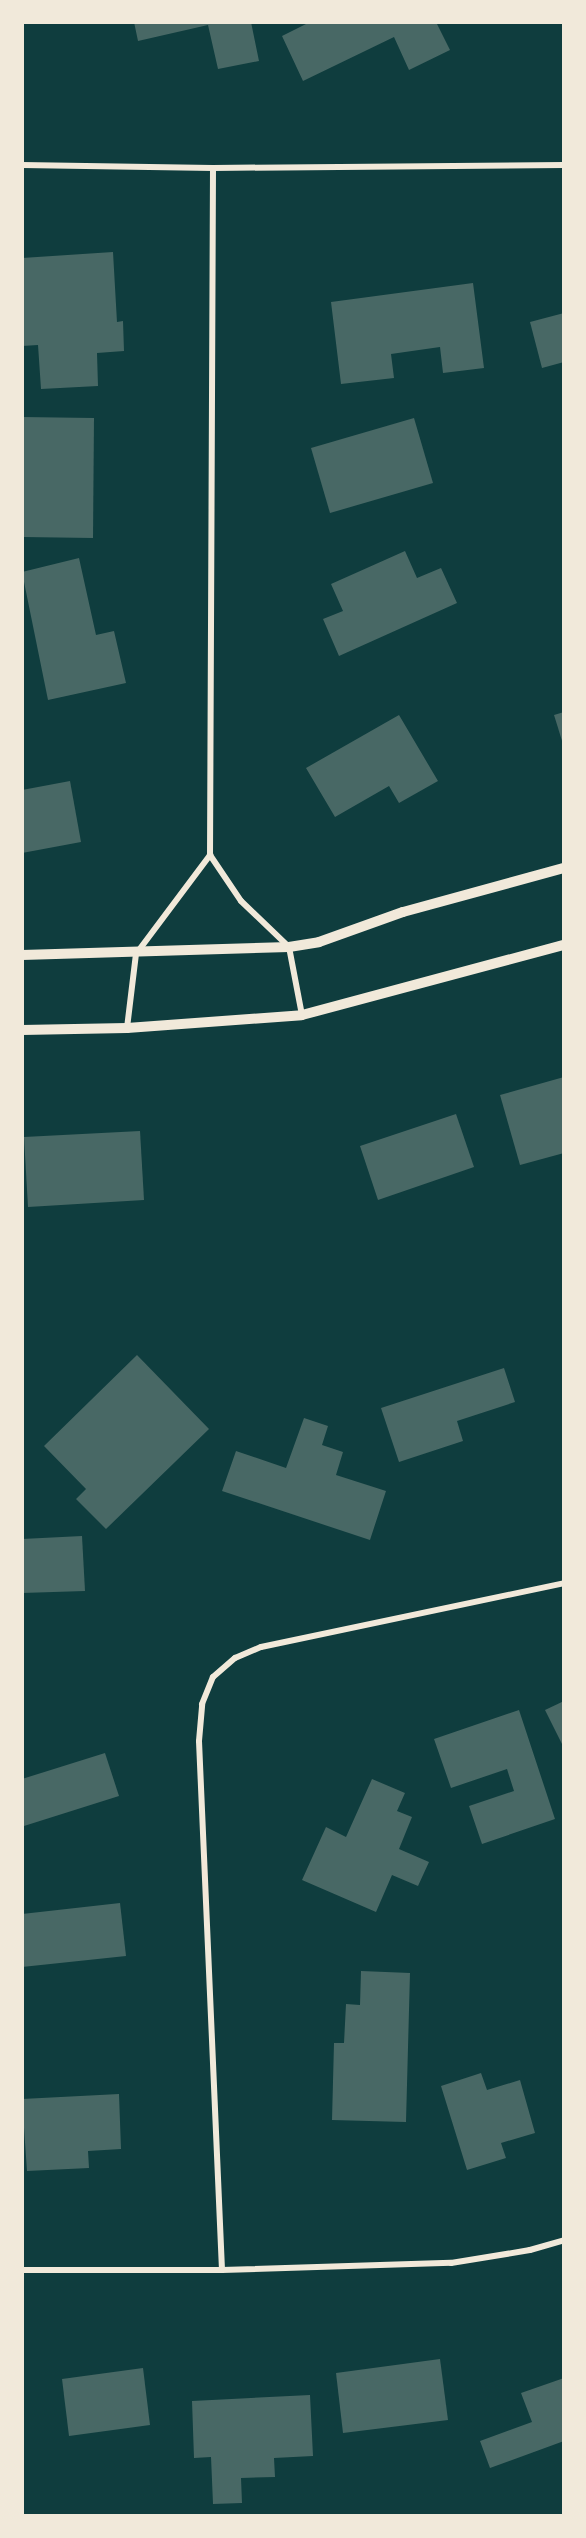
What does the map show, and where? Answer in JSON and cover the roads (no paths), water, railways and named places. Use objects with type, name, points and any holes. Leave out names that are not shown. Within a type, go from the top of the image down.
[{"type":"street","points":[[22,165],[213,168],[564,165]]},
{"type":"street","points":[[213,168],[210,855],[241,901],[289,947],[302,1015]]},
{"type":"street","points":[[127,1028],[136,954],[210,855]]},
{"type":"street","points":[[22,955],[136,954],[289,947],[319,942],[403,912],[564,868]]},
{"type":"street","points":[[22,1030],[127,1028],[302,1015],[564,945]]},
{"type":"street","points":[[222,2270],[199,1741],[202,1704],[213,1677],[235,1658],[261,1647],[564,1583]]},
{"type":"street","points":[[22,2270],[222,2270],[451,2263],[530,2250],[564,2240]]}]
